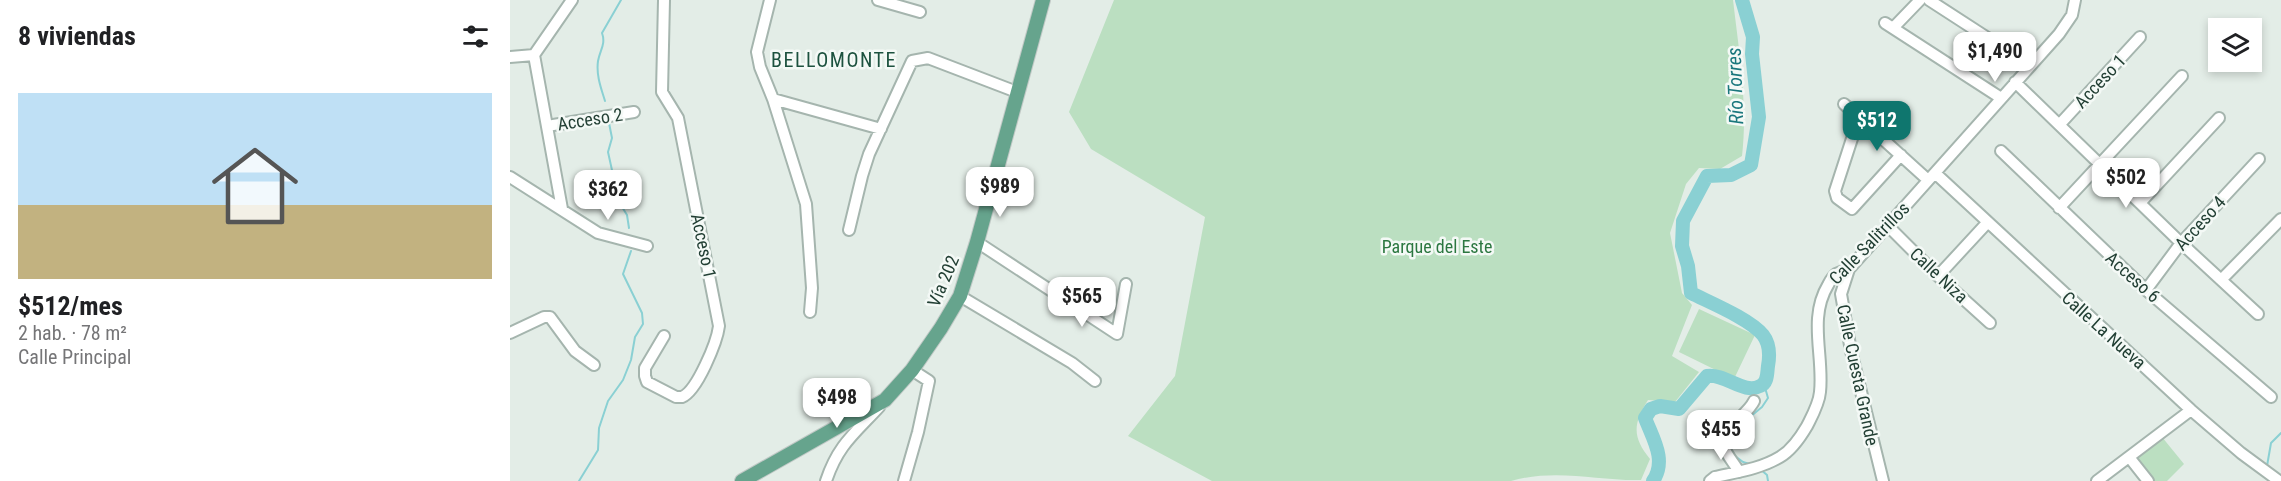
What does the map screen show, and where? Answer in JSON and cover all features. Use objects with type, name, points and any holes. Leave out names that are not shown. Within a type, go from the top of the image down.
[{"type":"main road","name":"Vía 202","points":[[742,481],[885,400],[912,370],[960,296],[1043,0]]},
{"type":"street","points":[[562,209],[534,55],[572,0]]},
{"type":"street","name":"Acceso 1","points":[[664,0],[662,92],[678,118],[719,326],[715,346],[690,391],[682,397],[676,397],[647,382],[645,376],[645,368],[664,336]]},
{"type":"street","points":[[770,0],[757,52],[806,204],[812,288],[810,312]]},
{"type":"street","points":[[878,0],[920,12]]},
{"type":"street","points":[[1920,0],[1889,25],[2001,98]]},
{"type":"street","points":[[1929,0],[2000,46]]},
{"type":"street","name":"Calle Salitrillos","points":[[1710,481],[1715,477],[1744,471],[1779,458],[1794,445],[1814,411],[1820,394],[1818,310],[1822,295],[1835,274],[1849,269],[2067,24],[2072,15],[2075,0]]},
{"type":"street","name":"Acceso 1","points":[[2060,124],[2140,37]]},
{"type":"street","points":[[510,57],[534,55]]},
{"type":"street","points":[[849,231],[862,176],[912,60],[928,58],[1017,92]]},
{"type":"street","points":[[2059,208],[2182,76]]},
{"type":"street","points":[[2015,82],[2181,243],[2258,314]]},
{"type":"street","points":[[773,99],[881,129]]},
{"type":"street","name":"Calle La Nueva","points":[[1844,104],[1901,155],[1931,176],[1987,223],[2191,410],[2241,453],[2276,479]]},
{"type":"street","name":"Acceso 2","points":[[547,126],[634,111]]},
{"type":"street","points":[[1859,117],[1835,191],[1837,198],[1852,209],[1901,155]]},
{"type":"street","points":[[2140,203],[2219,118]]},
{"type":"street","name":"Acceso 6","points":[[2001,151],[2146,290],[2271,397]]},
{"type":"street","name":"Acceso 4","points":[[2146,290],[2181,243],[2259,159]]},
{"type":"street","points":[[510,177],[598,233],[647,246]]},
{"type":"street","points":[[2221,280],[2281,219]]},
{"type":"street","points":[[1938,276],[1987,223]]},
{"type":"street","name":"Calle Niza","points":[[1888,225],[1938,276],[1990,323]]},
{"type":"street","points":[[977,242],[1117,334],[1126,284]]},
{"type":"street","name":"Calle Cuesta Grande","points":[[1849,269],[1841,294],[1851,351],[1883,481]]},
{"type":"street","points":[[960,296],[1072,363],[1095,381]]},
{"type":"street","points":[[510,333],[544,317],[550,317],[571,347],[594,365]]},
{"type":"street","points":[[904,481],[929,381],[912,370]]},
{"type":"street","points":[[826,481],[833,459],[840,448],[885,400]]},
{"type":"street","points":[[1744,471],[1724,447],[1723,440],[1751,409],[1755,401]]},
{"type":"street","points":[[2097,481],[2191,410]]},
{"type":"street","points":[[2129,457],[2148,481]]},
{"type":"green space","name":"Parque del Este","points":[[1114,0],[1733,0],[1743,98],[1742,156],[1720,169],[1699,168],[1686,184],[1670,233],[1682,293],[1692,305],[1672,356],[1699,372],[1675,402],[1648,400],[1639,416],[1638,437],[1650,459],[1641,480],[1561,475],[1528,477],[1511,481],[1212,481],[1128,436],[1175,376],[1205,217],[1091,149],[1069,112]]},
{"type":"green space","points":[[1699,309],[1755,335],[1734,379],[1679,352]]},
{"type":"green space","points":[[2162,437],[2184,464],[2167,481],[2152,481],[2134,458]]},
{"type":"waterway","points":[[605,101],[598,71],[598,61],[603,44],[602,33],[621,0]]},
{"type":"waterway","name":"Río Torres","points":[[1653,481],[1657,473],[1659,457],[1645,418],[1651,409],[1660,406],[1679,409],[1707,376],[1721,378],[1748,388],[1763,385],[1767,378],[1769,354],[1765,338],[1740,317],[1691,293],[1688,266],[1682,246],[1683,221],[1707,176],[1731,175],[1751,165],[1759,117],[1752,54],[1753,37],[1742,0]]},
{"type":"waterway","points":[[609,123],[612,138],[608,152],[619,202],[627,215],[629,228]]},
{"type":"waterway","points":[[579,481],[598,450],[599,428],[608,401],[623,380],[631,360],[635,337],[643,324],[642,313],[623,274],[631,251]]},
{"type":"waterway","points":[[1739,426],[1762,407],[1768,398],[1764,384]]},
{"type":"waterway","points":[[2267,466],[2271,443],[2281,433]]},
{"type":"waterway","points":[[1735,456],[1753,465]]},
{"type":"waterway","points":[[1760,469],[1767,475],[1768,481]]},
{"type":"district","name":"BELLOMONTE","points":[[834,60]]}]
